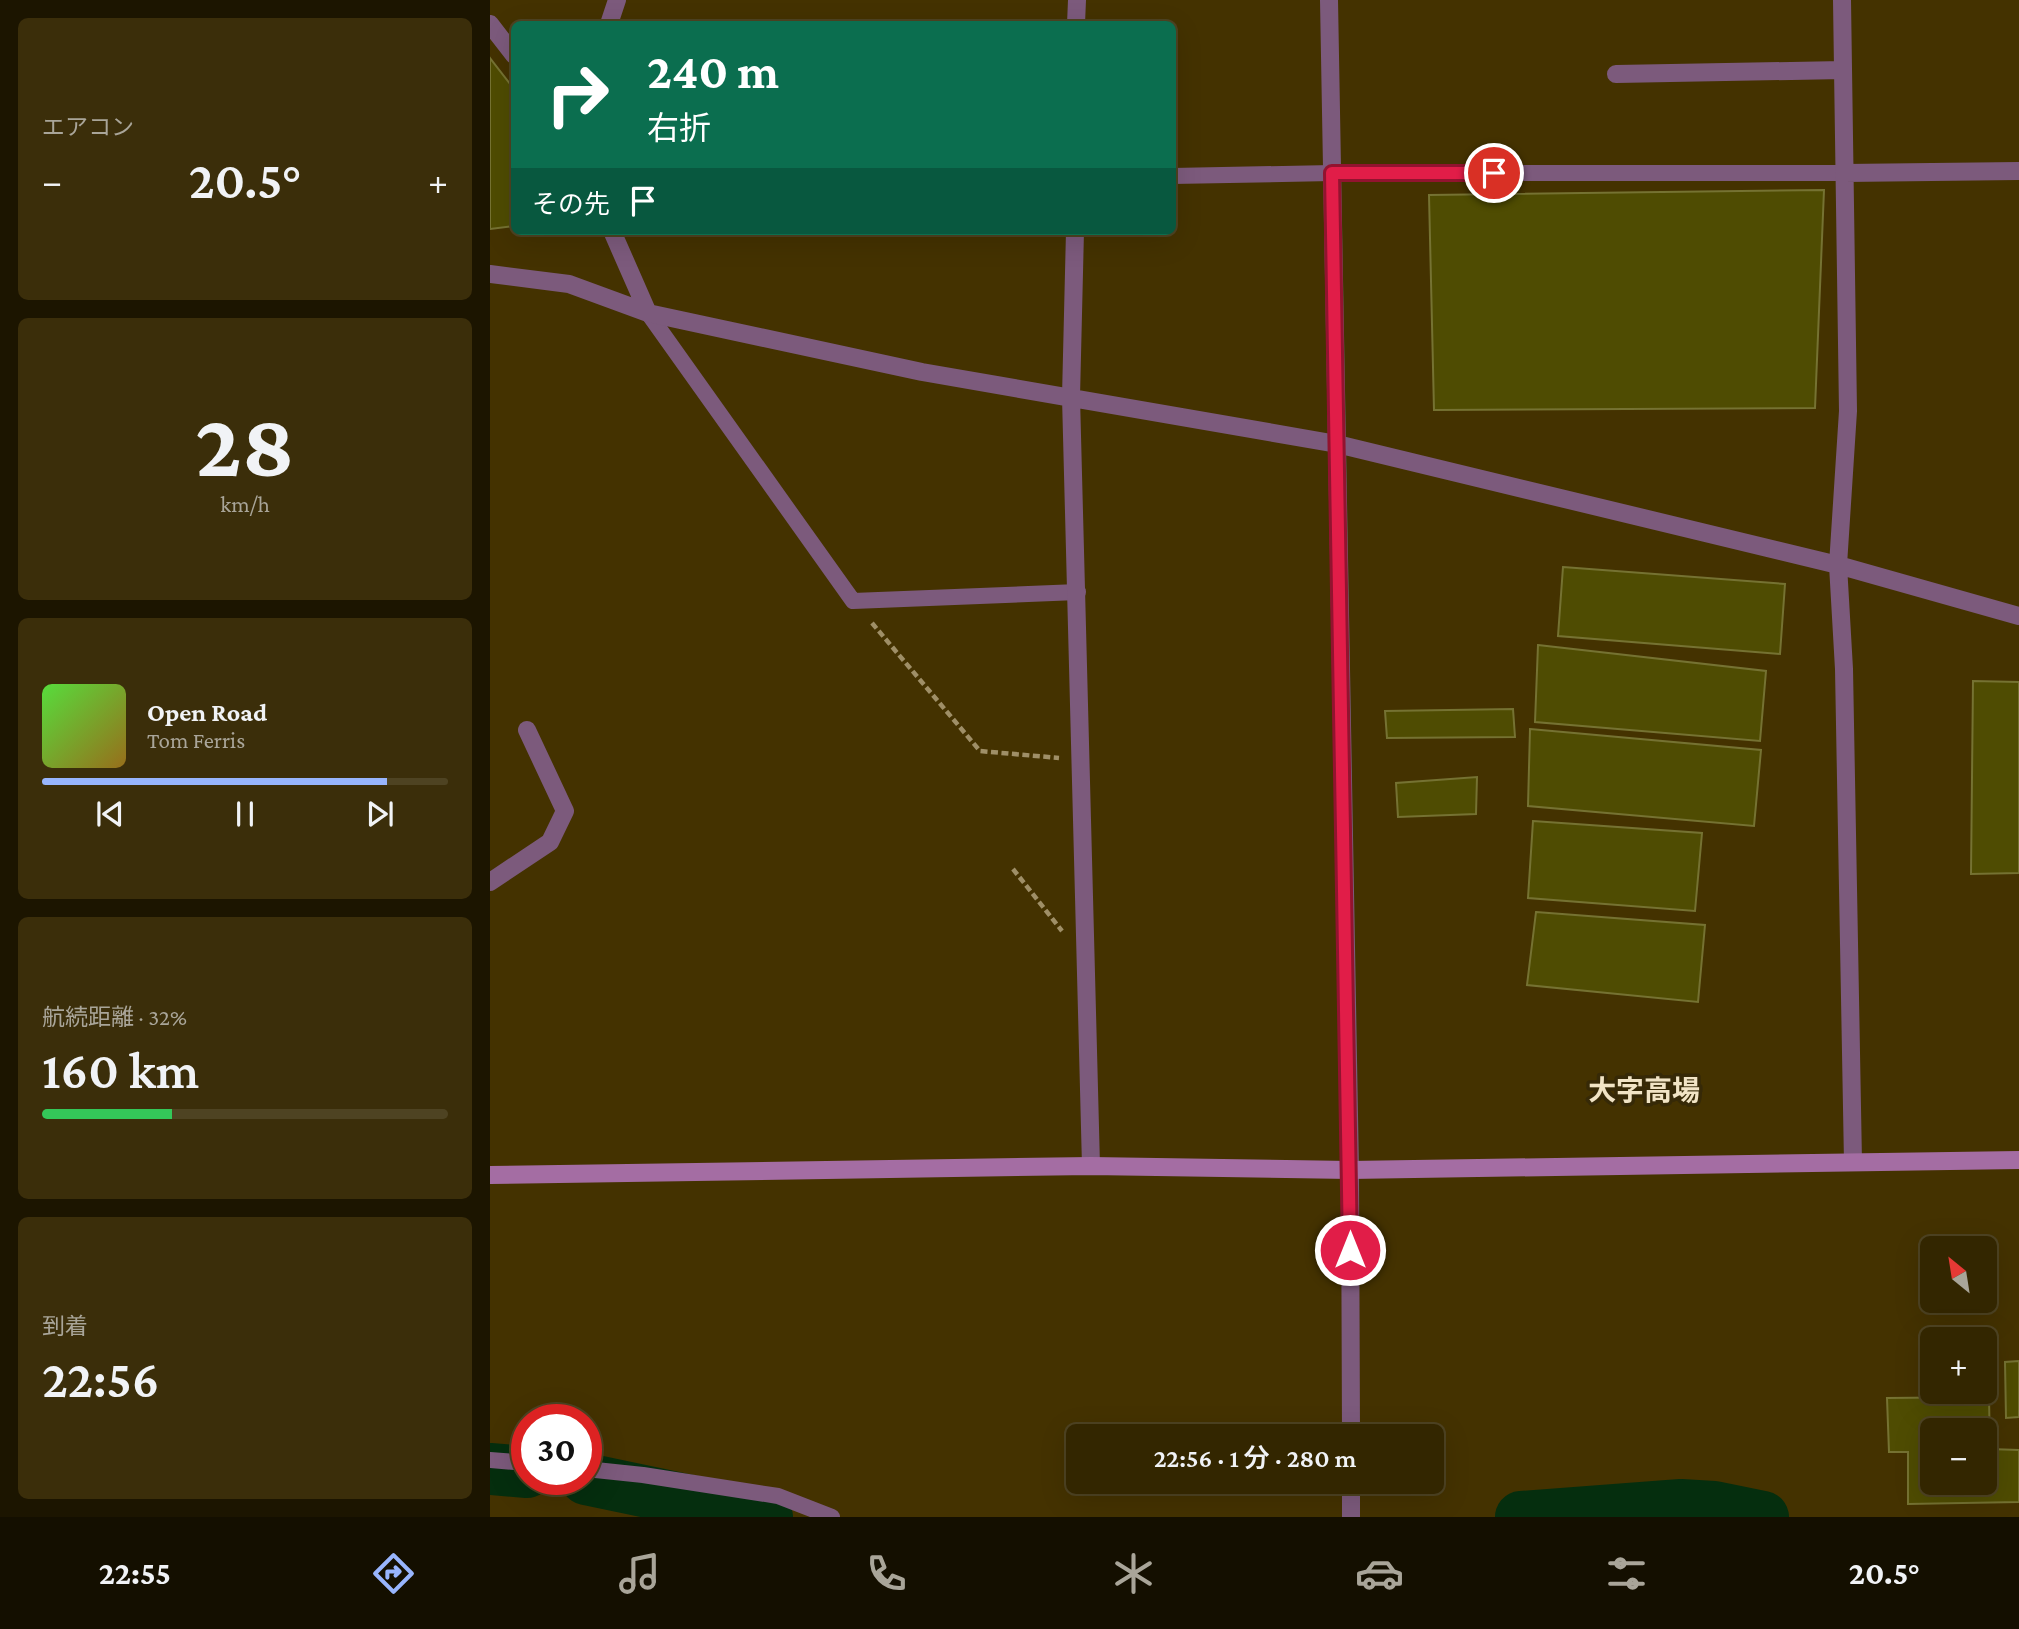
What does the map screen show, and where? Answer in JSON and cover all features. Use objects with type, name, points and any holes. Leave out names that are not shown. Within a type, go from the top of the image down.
[{"type":"street","points":[[610,21],[617,0]]},
{"type":"street","points":[[1076,21],[1077,0]]},
{"type":"street","points":[[1329,0],[1350,1170],[1351,1424]]},
{"type":"street","points":[[1842,0],[1848,411],[1838,565],[1844,682],[1853,1162]]},
{"type":"street","points":[[490,24],[511,51]]},
{"type":"street","points":[[1616,74],[1843,70]]},
{"type":"street","points":[[1846,173],[2019,171]]},
{"type":"street","points":[[614,235],[648,313]]},
{"type":"street","points":[[1074,235],[1071,397],[1091,1166]]},
{"type":"street","points":[[490,274],[569,285],[648,313],[922,372],[1337,444],[1838,565],[2019,616]]},
{"type":"street","points":[[490,882],[550,842],[565,811],[527,730]]},
{"type":"street","points":[[490,1175],[1091,1166],[1350,1170],[2019,1160]]},
{"type":"street","points":[[1351,1494],[1351,1517]]},
{"type":"lane","points":[[1176,176],[1332,173],[1846,173]]},
{"type":"lane","points":[[648,313],[853,601],[1078,592]]},
{"type":"lane","points":[[490,1460],[511,1462]]},
{"type":"lane","points":[[602,1471],[778,1496],[828,1516]]},
{"type":"path","points":[[853,601],[980,751],[1082,761]]},
{"type":"path","points":[[1013,869],[1086,961]]},
{"type":"building","points":[[490,58],[511,85],[511,226],[490,229]]},
{"type":"building","points":[[1824,190],[1815,408],[1434,410],[1429,195]]},
{"type":"building","points":[[1563,567],[1785,584],[1780,654],[1558,636]]},
{"type":"building","points":[[1538,645],[1766,671],[1760,741],[1535,722]]},
{"type":"building","points":[[1973,681],[2019,682],[2019,873],[1971,874]]},
{"type":"building","points":[[1513,709],[1515,737],[1387,738],[1385,711]]},
{"type":"building","points":[[1530,729],[1761,750],[1754,826],[1528,806]]},
{"type":"building","points":[[1477,777],[1476,814],[1398,817],[1396,783]]},
{"type":"building","points":[[1533,821],[1702,833],[1695,911],[1528,898]]},
{"type":"building","points":[[1536,912],[1705,925],[1698,1002],[1527,985]]},
{"type":"building","points":[[2019,1361],[2019,1417],[2006,1418],[2005,1362]]},
{"type":"building","points":[[1887,1398],[1920,1398],[1920,1404],[1989,1404],[1989,1418],[1920,1418],[1920,1495],[1997,1495],[1997,1449],[2019,1450],[2019,1502],[1908,1504],[1908,1452],[1889,1452]]},
{"type":"waterway","points":[[490,1469],[511,1471]]},
{"type":"waterway","points":[[602,1482],[767,1517]]},
{"type":"waterway","points":[[1521,1517],[1681,1505],[1714,1507],[1763,1517]]},
{"type":"district","name":"大字高場","points":[[1644,1090]]},
{"type":"route","points":[[1350,1250],[1332,173],[1494,173]]}]
